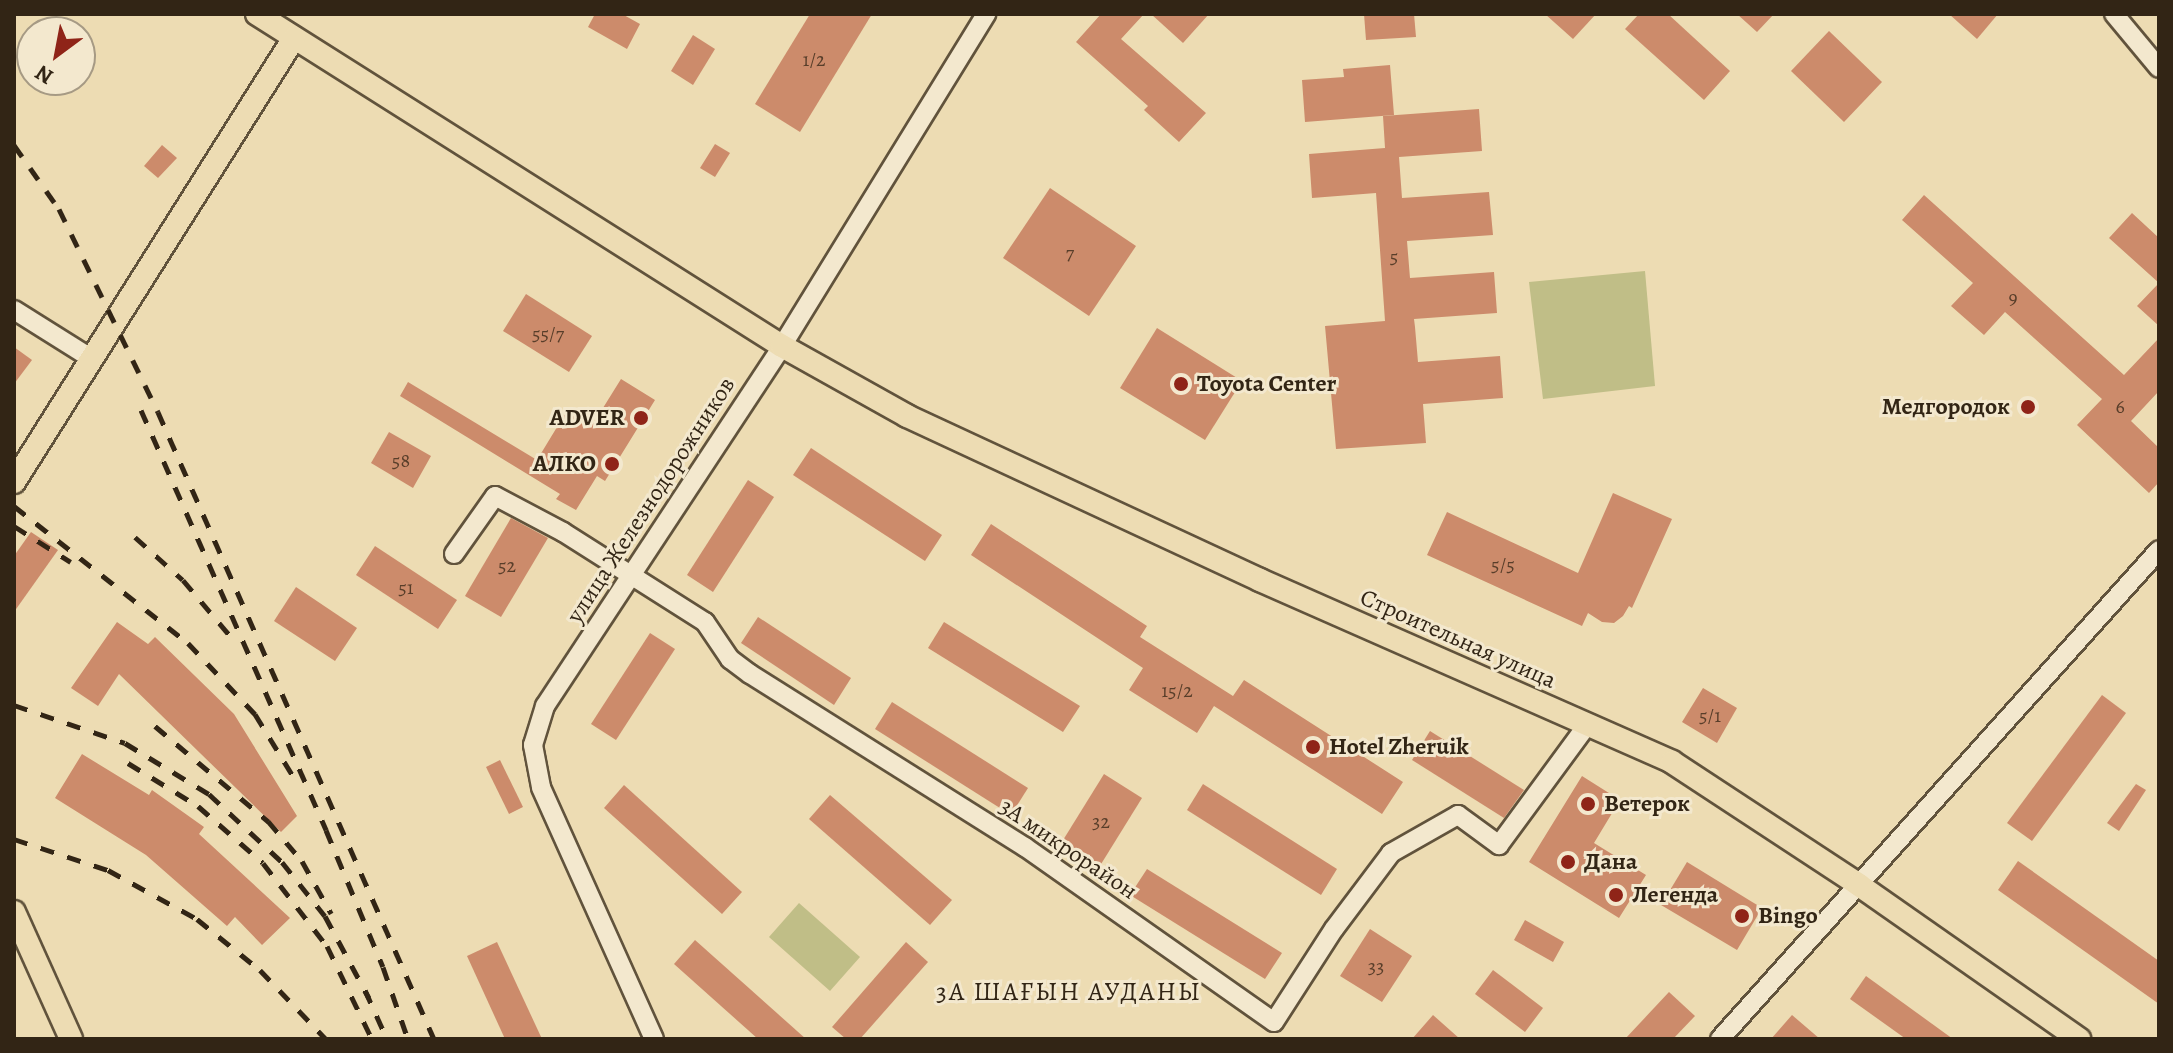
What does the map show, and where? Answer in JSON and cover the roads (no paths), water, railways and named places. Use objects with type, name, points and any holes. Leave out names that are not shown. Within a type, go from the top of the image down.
[{"type":"main road","name":"Строительная улица","points":[[257,14],[782,346],[907,416],[1260,580],[1672,762],[1859,885],[2079,1039]]},
{"type":"main road","points":[[14,482],[294,38]]},
{"type":"main road","points":[[14,912],[71,1039]]},
{"type":"street","name":"улица Железнодорожников","points":[[654,1039],[541,787],[533,745],[545,706],[782,346],[986,14]]},
{"type":"street","points":[[2114,14],[2159,68]]},
{"type":"street","points":[[14,310],[92,359]]},
{"type":"street","name":"3А микрорайон","points":[[454,554],[495,496],[563,532],[705,622],[730,659],[750,674],[1025,847],[1274,1022],[1334,929],[1391,853],[1458,815],[1499,845],[1587,725]]},
{"type":"street","points":[[1720,1039],[2159,550]]},
{"type":"railway","points":[[14,145],[59,209],[158,412],[434,1039]]},
{"type":"railway","points":[[141,410],[326,830],[383,967],[408,1039]]},
{"type":"railway","points":[[14,506],[188,643],[255,714],[293,776]]},
{"type":"railway","points":[[14,526],[71,562]]},
{"type":"railway","points":[[135,537],[183,580],[232,638]]},
{"type":"railway","points":[[14,705],[125,743],[209,794],[282,862],[325,916],[369,998]]},
{"type":"railway","points":[[155,726],[268,821],[302,861],[331,913]]},
{"type":"railway","points":[[128,763],[198,806],[263,863],[327,946],[372,1039]]},
{"type":"railway","points":[[14,839],[108,870],[197,919],[260,970],[326,1039]]},
{"type":"railway","points":[[365,990],[387,1039]]},
{"type":"place","name":"Toyota Center","points":[[1181,384]]},
{"type":"place","name":"Медгородок","points":[[2028,407]]},
{"type":"place","name":"ADVER","points":[[641,418]]},
{"type":"place","name":"АЛКО","points":[[612,464]]},
{"type":"place","name":"Hotel Zheruik","points":[[1313,747]]},
{"type":"place","name":"Ветерок","points":[[1588,804]]},
{"type":"place","name":"Дана","points":[[1568,862]]},
{"type":"place","name":"Легенда","points":[[1616,895]]},
{"type":"place","name":"Bingo","points":[[1742,916]]},
{"type":"district","name":"3А ШАҒЫН АУДАНЫ","points":[[1069,992]]}]
